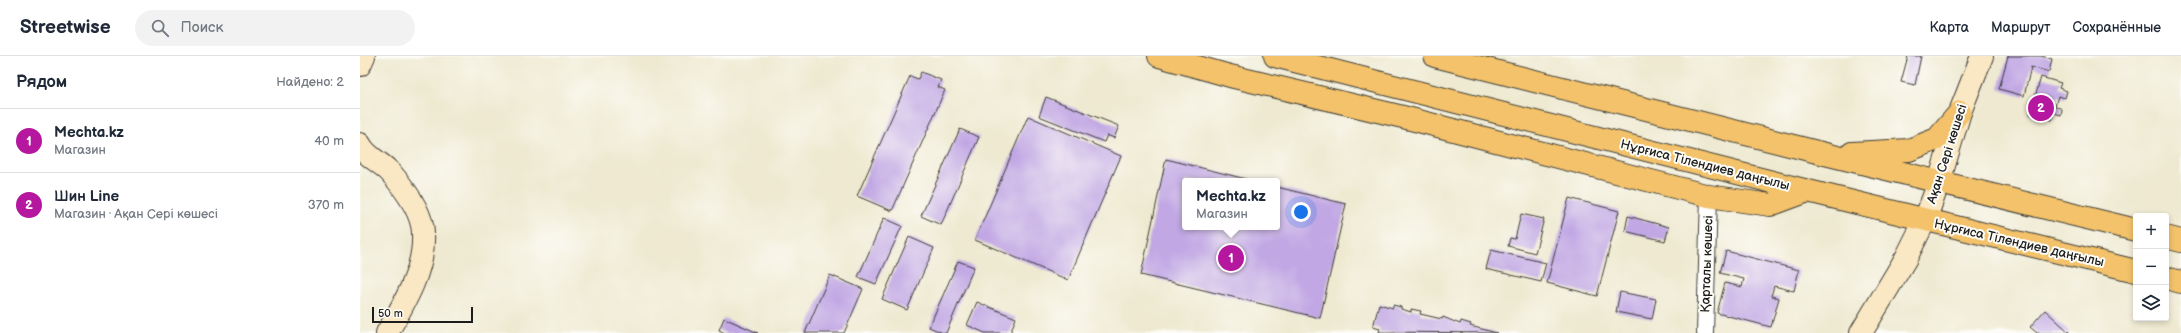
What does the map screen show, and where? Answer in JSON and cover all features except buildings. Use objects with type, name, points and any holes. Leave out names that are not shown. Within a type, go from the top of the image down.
[{"type":"main road","points":[[1159,56],[1230,76],[1403,117],[1709,196],[1770,205],[1808,191]]},
{"type":"main road","name":"Нұрғиса Тілендиев даңғылы","points":[[1275,56],[1335,63],[1607,140],[1925,220],[2133,270]]},
{"type":"main road","points":[[1435,56],[2133,229]]},
{"type":"main road","points":[[1825,154],[1909,150],[1937,138],[1960,112]]},
{"type":"main road","points":[[1607,140],[1665,184]]},
{"type":"main road","points":[[2169,238],[2181,241]]},
{"type":"main road","points":[[2169,279],[2181,282]]},
{"type":"street","points":[[360,65],[364,56]]},
{"type":"street","name":"Ақан Сері көшесі","points":[[1861,333],[1906,258],[1925,220],[1939,182],[1960,112],[1982,56]]},
{"type":"street","points":[[360,144],[363,150],[390,172],[413,204],[424,234],[419,266],[407,295],[387,333]]},
{"type":"street","name":"Қарталы көшесі","points":[[1705,333],[1709,196]]},
{"type":"place","name":"Шин Line","points":[[2041,108]]},
{"type":"place","name":"Mechta.kz","points":[[1231,258]]}]
